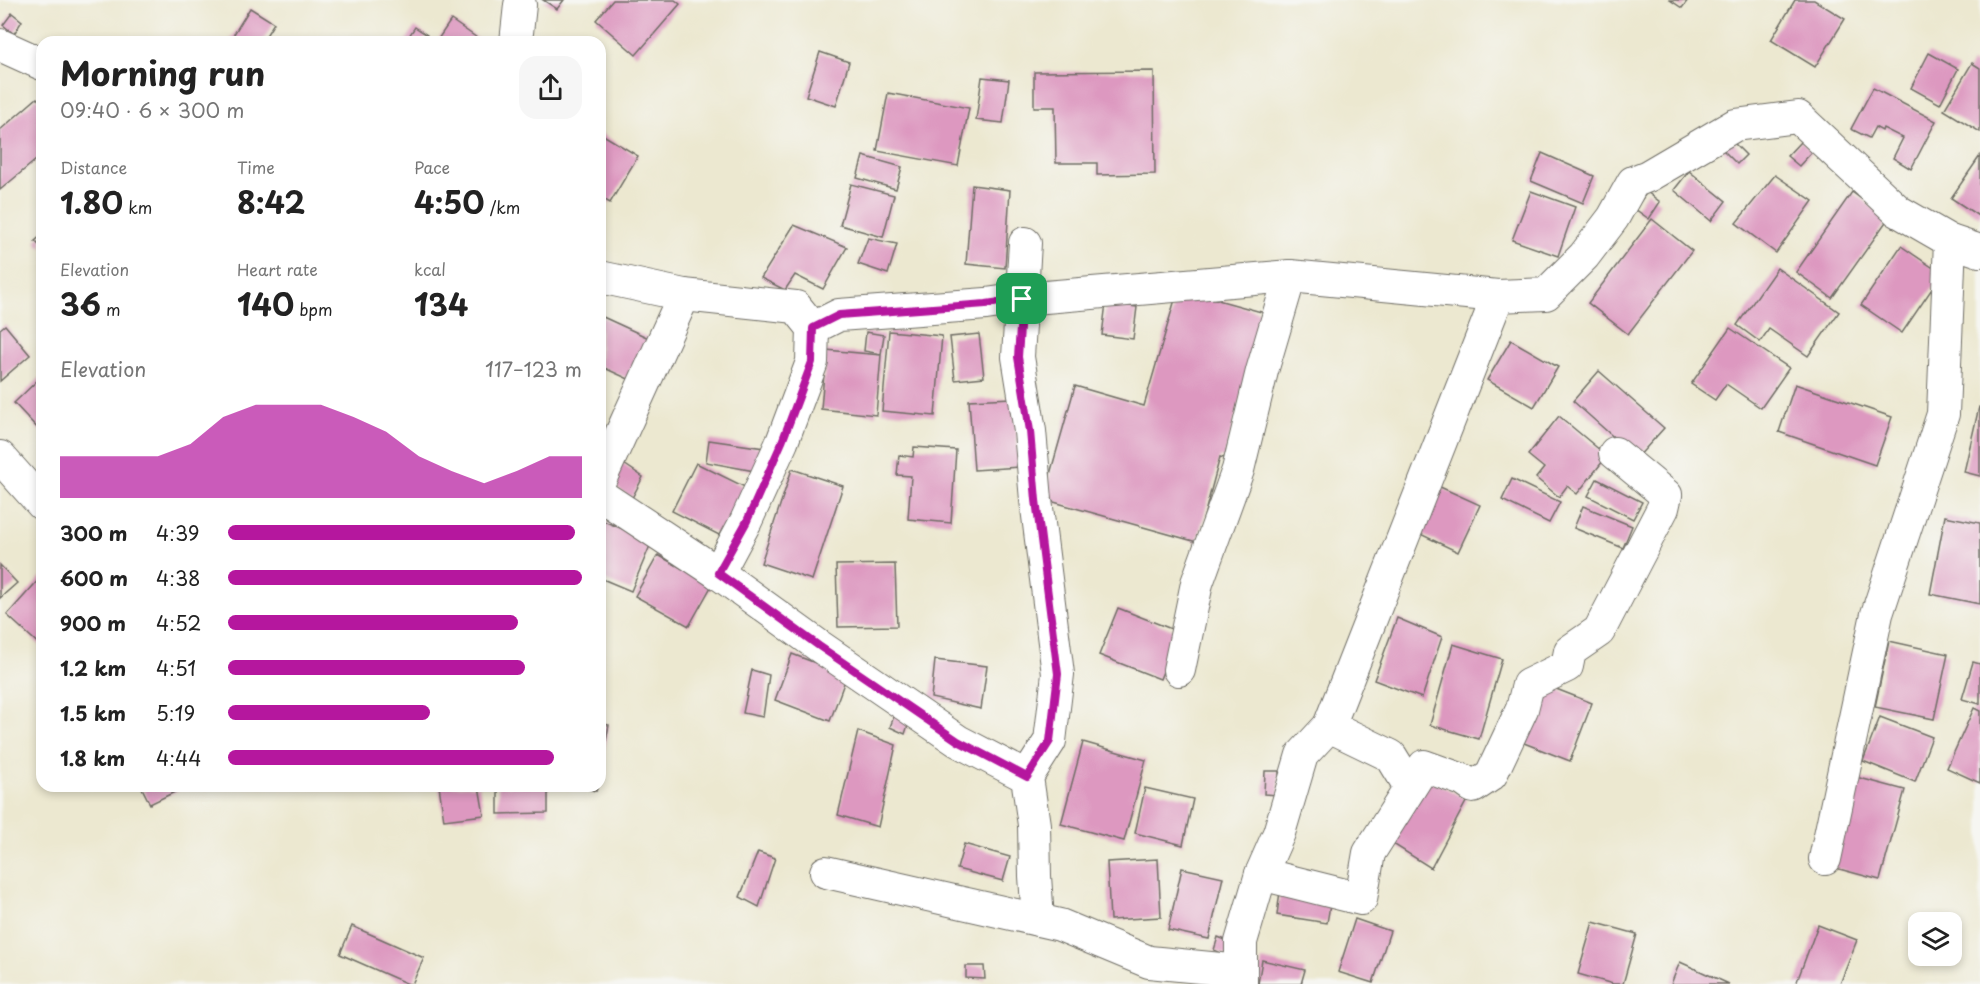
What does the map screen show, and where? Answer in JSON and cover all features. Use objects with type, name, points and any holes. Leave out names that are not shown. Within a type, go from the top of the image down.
[{"type":"street","points":[[517,36],[520,5]]},
{"type":"street","points":[[0,45],[36,61]]},
{"type":"street","points":[[813,328],[839,315],[1290,276],[1498,296],[1546,294],[1584,256],[1613,218],[1633,182],[1648,176],[1735,126],[1797,117],[1898,212],[1950,241],[1980,251]]},
{"type":"street","points":[[1825,859],[1877,614],[1943,414],[1950,241]]},
{"type":"street","points":[[1025,243],[1018,357],[1030,431],[1036,500],[1058,674],[1050,741],[1027,777],[1035,825],[1038,920]]},
{"type":"street","points":[[1179,670],[1197,583],[1238,470],[1262,371],[1290,276]]},
{"type":"street","points":[[606,278],[684,295],[796,307],[813,328],[812,362],[782,442],[747,521],[718,573]]},
{"type":"street","points":[[606,467],[684,295]]},
{"type":"street","points":[[826,872],[1060,925],[1149,962],[1241,978],[1241,942],[1261,874],[1279,833],[1302,755],[1329,726],[1498,296]]},
{"type":"street","points":[[1261,874],[1361,899],[1369,853],[1424,766],[1463,780],[1473,787],[1491,775],[1522,709],[1528,685],[1567,666],[1570,651],[1599,631],[1663,508],[1666,495],[1615,453]]},
{"type":"street","points":[[0,457],[36,497]]},
{"type":"street","points":[[606,499],[718,573],[819,646],[958,741],[1027,777]]},
{"type":"street","points":[[1329,726],[1391,756],[1410,787]]},
{"type":"building","points":[[543,0],[564,0],[557,9]]},
{"type":"building","points":[[613,0],[675,0],[680,4],[636,55],[596,20]]},
{"type":"building","points":[[1670,0],[1688,0],[1682,8]]},
{"type":"building","points":[[1795,0],[1814,0],[1845,19],[1815,67],[1771,40]]},
{"type":"building","points":[[250,8],[274,23],[266,36],[233,36]]},
{"type":"building","points":[[12,13],[22,21],[14,34],[3,25]]},
{"type":"building","points":[[451,20],[474,36],[440,36]]},
{"type":"building","points":[[415,27],[427,35],[426,36],[409,36]]},
{"type":"building","points":[[820,52],[849,62],[836,106],[806,96]]},
{"type":"building","points":[[1929,53],[1958,69],[1940,104],[1911,88]]},
{"type":"building","points":[[1972,63],[1980,68],[1980,132],[1944,110]]},
{"type":"building","points":[[1154,71],[1155,174],[1097,175],[1097,163],[1056,163],[1055,107],[1034,107],[1034,72]]},
{"type":"building","points":[[982,77],[1009,80],[1003,123],[976,120]]},
{"type":"building","points":[[1873,88],[1936,121],[1911,169],[1893,158],[1903,138],[1883,128],[1882,131],[1875,127],[1869,138],[1851,129]]},
{"type":"building","points":[[888,93],[969,108],[958,166],[877,151]]},
{"type":"building","points":[[36,99],[36,160],[0,190],[0,130]]},
{"type":"building","points":[[606,137],[638,156],[610,203],[606,201]]},
{"type":"building","points":[[1730,139],[1746,155],[1737,164],[1721,148]]},
{"type":"building","points":[[1801,141],[1812,152],[1799,166],[1787,156]]},
{"type":"building","points":[[1542,153],[1594,176],[1583,203],[1531,181]]},
{"type":"building","points":[[863,156],[902,167],[896,189],[857,178]]},
{"type":"building","points":[[1980,156],[1980,217],[1951,198]]},
{"type":"building","points":[[1689,171],[1726,201],[1711,221],[1674,190]]},
{"type":"building","points":[[1775,175],[1813,201],[1776,253],[1736,223]]},
{"type":"building","points":[[851,184],[894,195],[883,237],[840,225]]},
{"type":"building","points":[[972,185],[1010,190],[1005,268],[966,264]]},
{"type":"building","points":[[1531,191],[1575,207],[1558,256],[1512,240]]},
{"type":"building","points":[[1647,192],[1660,202],[1649,219],[1635,209]]},
{"type":"building","points":[[1852,192],[1888,219],[1832,298],[1796,272]]},
{"type":"building","points":[[1652,219],[1692,251],[1628,334],[1588,303]]},
{"type":"building","points":[[794,225],[847,247],[823,289],[795,275],[785,290],[761,278]]},
{"type":"building","points":[[868,238],[897,244],[888,274],[858,264]]},
{"type":"building","points":[[1901,246],[1942,274],[1902,333],[1861,305]]},
{"type":"building","points":[[1777,268],[1839,312],[1808,356],[1769,329],[1760,342],[1737,325]]},
{"type":"building","points":[[1178,289],[1265,313],[1224,458],[1220,457],[1197,542],[1043,499],[1075,386],[1144,406]]},
{"type":"building","points":[[1106,303],[1137,307],[1133,339],[1102,335]]},
{"type":"building","points":[[606,318],[653,340],[635,382],[606,369]]},
{"type":"building","points":[[5,325],[30,355],[0,381],[0,329]]},
{"type":"building","points":[[1730,328],[1789,368],[1761,408],[1726,384],[1715,400],[1691,384]]},
{"type":"building","points":[[889,331],[942,336],[935,416],[882,411]]},
{"type":"building","points":[[866,332],[884,335],[881,354],[864,351]]},
{"type":"building","points":[[979,334],[984,377],[955,380],[950,337]]},
{"type":"building","points":[[1511,340],[1558,367],[1534,407],[1487,380]]},
{"type":"building","points":[[826,350],[881,355],[876,415],[821,409]]},
{"type":"building","points":[[1599,371],[1664,428],[1637,458],[1573,401]]},
{"type":"building","points":[[36,382],[36,427],[14,403]]},
{"type":"building","points":[[1795,384],[1892,417],[1875,465],[1779,432]]},
{"type":"building","points":[[1013,398],[1020,467],[974,470],[969,400]]},
{"type":"building","points":[[1980,407],[1980,476],[1964,472]]},
{"type":"building","points":[[1559,416],[1607,456],[1577,494],[1567,486],[1559,497],[1536,478],[1544,468],[1528,455]]},
{"type":"building","points":[[709,440],[764,448],[760,472],[706,462]]},
{"type":"building","points":[[914,447],[956,450],[951,523],[908,519],[911,476],[897,475],[899,455],[913,457]]},
{"type":"building","points":[[621,462],[643,477],[632,498],[608,482]]},
{"type":"building","points":[[696,463],[745,487],[721,536],[672,511]]},
{"type":"building","points":[[792,469],[843,486],[812,580],[761,563]]},
{"type":"building","points":[[1512,479],[1560,502],[1549,523],[1502,500]]},
{"type":"building","points":[[1597,479],[1642,502],[1633,519],[1588,496]]},
{"type":"building","points":[[1438,486],[1480,505],[1458,552],[1416,532]]},
{"type":"building","points":[[1583,506],[1632,526],[1623,548],[1574,528]]},
{"type":"building","points":[[1945,516],[1980,523],[1980,604],[1930,594]]},
{"type":"building","points":[[606,522],[652,541],[631,591],[606,581]]},
{"type":"building","points":[[658,555],[712,585],[689,626],[635,596]]},
{"type":"building","points":[[895,564],[897,626],[838,627],[836,565]]},
{"type":"building","points":[[0,565],[17,583],[0,598]]},
{"type":"building","points":[[36,583],[36,642],[7,615]]},
{"type":"building","points":[[1118,608],[1179,632],[1160,679],[1099,655]]},
{"type":"building","points":[[1397,618],[1442,637],[1422,698],[1374,680]]},
{"type":"building","points":[[1889,641],[1948,654],[1934,719],[1875,707]]},
{"type":"building","points":[[1453,644],[1502,659],[1479,739],[1430,725]]},
{"type":"building","points":[[792,654],[847,675],[830,721],[775,700]]},
{"type":"building","points":[[935,660],[987,666],[981,709],[931,698]]},
{"type":"building","points":[[1973,662],[1980,664],[1980,704],[1962,699]]},
{"type":"building","points":[[752,670],[769,675],[763,717],[743,713]]},
{"type":"building","points":[[1546,685],[1592,703],[1570,761],[1524,743]]},
{"type":"building","points":[[1974,708],[1980,711],[1980,783],[1947,768]]},
{"type":"building","points":[[896,711],[910,719],[905,734],[890,727]]},
{"type":"building","points":[[1880,717],[1932,737],[1915,782],[1863,761]]},
{"type":"building","points":[[606,724],[609,725],[606,741]]},
{"type":"building","points":[[858,731],[896,745],[878,827],[838,815]]},
{"type":"building","points":[[1083,742],[1146,760],[1124,841],[1061,824]]},
{"type":"building","points":[[1265,771],[1279,771],[1279,795],[1264,794]]},
{"type":"building","points":[[1425,776],[1467,800],[1431,868],[1390,842]]},
{"type":"building","points":[[1852,776],[1905,790],[1880,880],[1828,866]]},
{"type":"building","points":[[1145,788],[1193,799],[1183,845],[1135,833]]},
{"type":"building","points":[[144,792],[175,792],[150,804]]},
{"type":"building","points":[[440,792],[480,792],[484,815],[444,820]]},
{"type":"building","points":[[498,792],[548,792],[548,813],[498,814]]},
{"type":"building","points":[[964,844],[1010,857],[1003,881],[957,869]]},
{"type":"building","points":[[758,852],[775,858],[759,907],[740,897]]},
{"type":"building","points":[[1158,859],[1161,917],[1110,920],[1107,862]]},
{"type":"building","points":[[1182,868],[1223,877],[1209,939],[1168,930]]},
{"type":"building","points":[[1280,891],[1331,899],[1327,923],[1277,915]]},
{"type":"building","points":[[1355,919],[1390,931],[1373,983],[1338,972]]},
{"type":"building","points":[[1593,922],[1637,934],[1623,984],[1613,984],[1578,974]]},
{"type":"building","points":[[1818,925],[1857,940],[1840,984],[1796,984]]},
{"type":"building","points":[[352,926],[424,958],[412,984],[340,954]]},
{"type":"building","points":[[1218,937],[1233,943],[1228,956],[1214,950]]},
{"type":"building","points":[[1262,960],[1305,970],[1301,984],[1258,984]]},
{"type":"building","points":[[1680,962],[1729,984],[1671,984]]},
{"type":"building","points":[[966,966],[984,966],[985,979],[966,978]]},
{"type":"route","points":[[1022,299],[1018,357],[1030,431],[1036,500],[1058,674],[1050,741],[1027,777],[958,741],[819,646],[718,573],[747,521],[782,442],[812,362],[813,328],[839,315],[986,304],[1022,299]]}]
